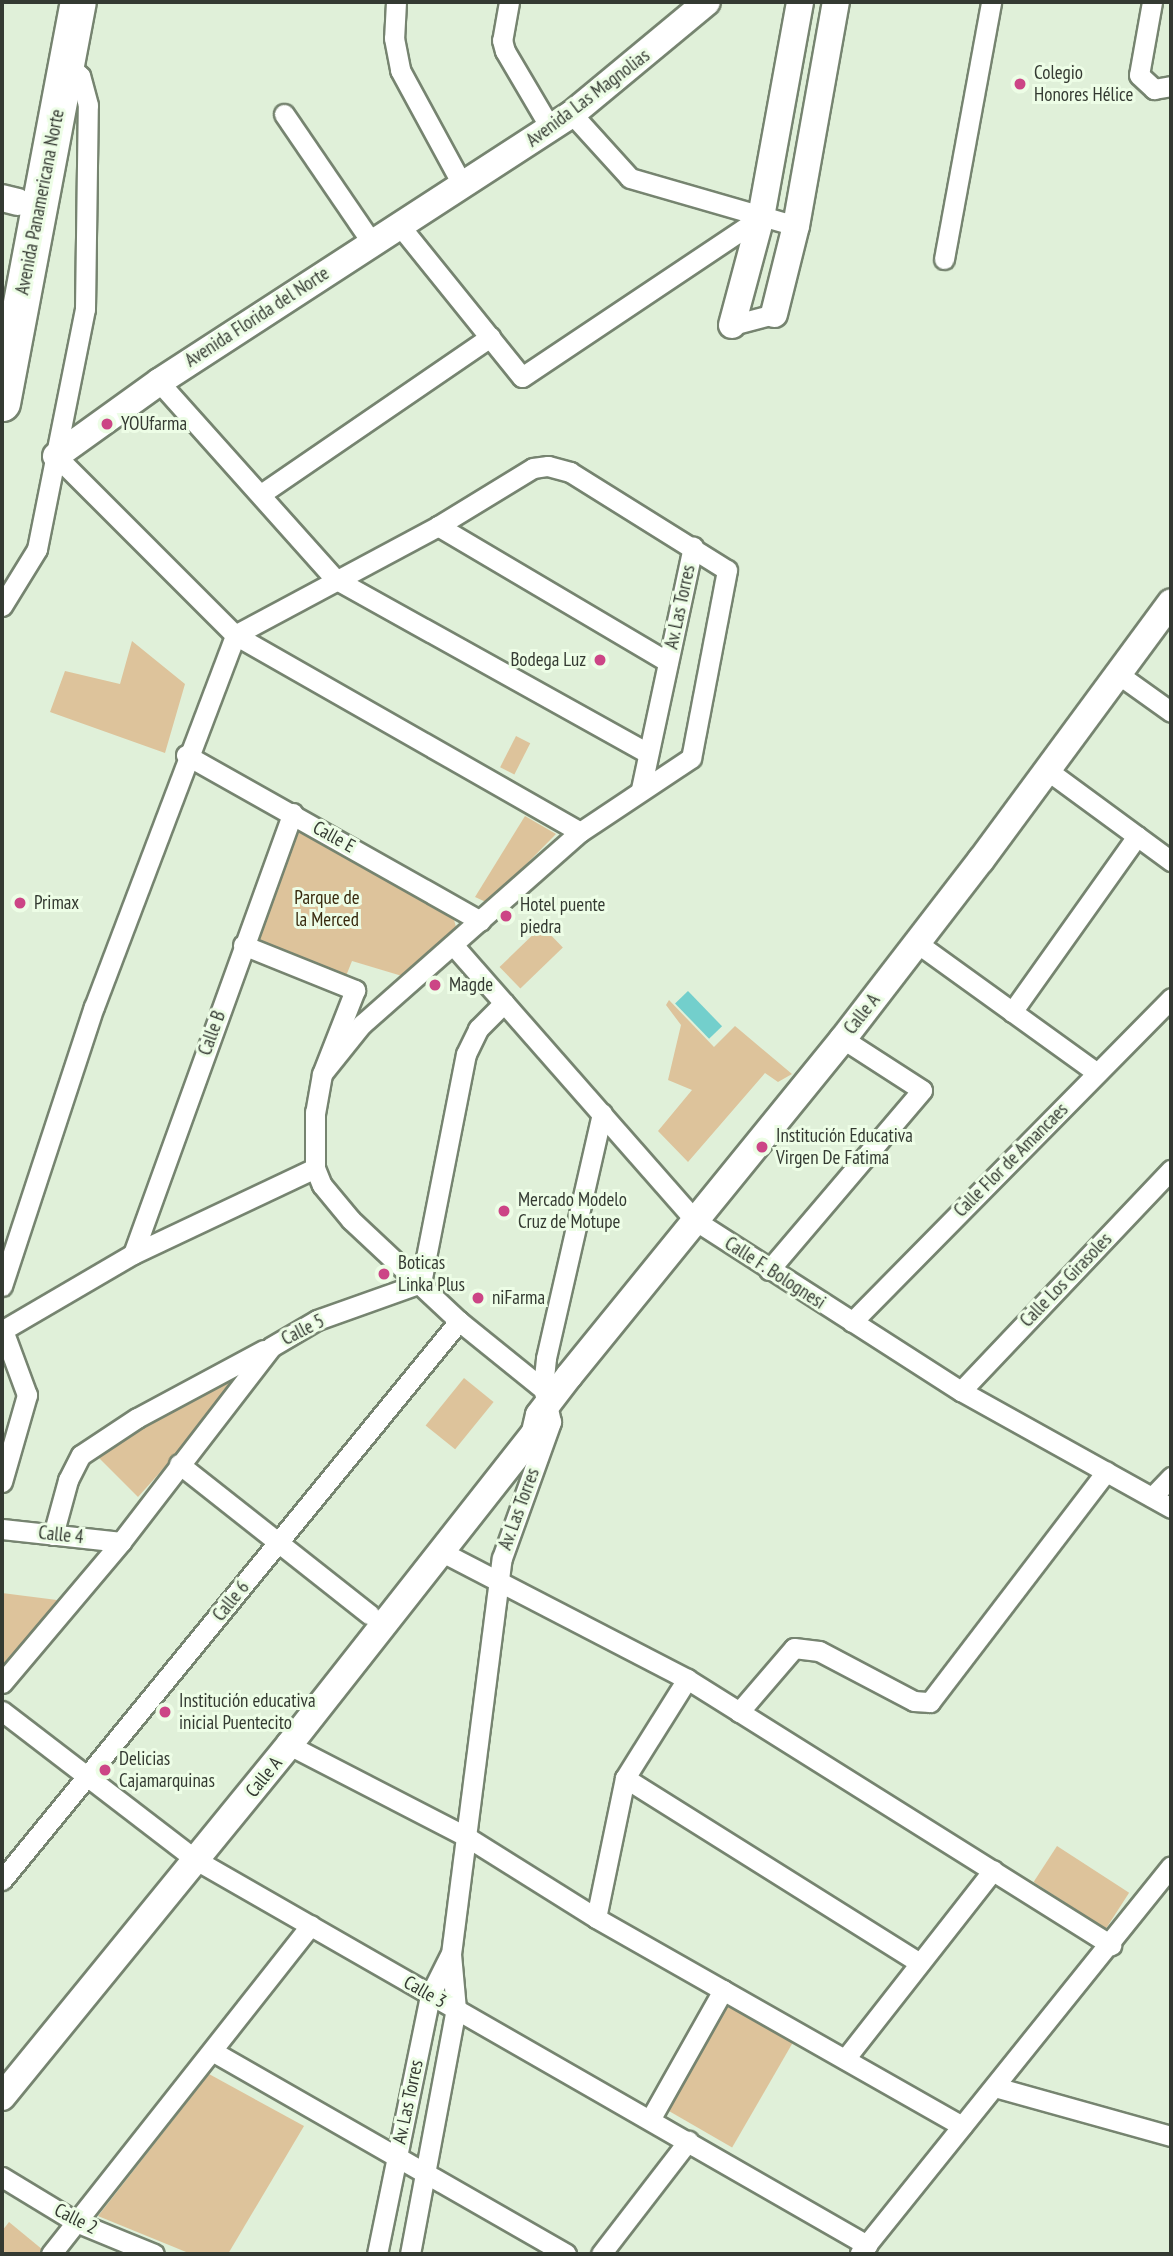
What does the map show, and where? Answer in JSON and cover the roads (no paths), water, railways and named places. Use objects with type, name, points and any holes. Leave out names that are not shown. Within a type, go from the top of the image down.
[{"type":"highway","name":"Avenida Panamericana Norte","points":[[2,287],[10,200],[57,2]]},
{"type":"highway","name":"Avenida Panamericana Norte","points":[[2,403],[78,2]]},
{"type":"street","points":[[396,2],[394,38],[400,70],[463,186]]},
{"type":"street","points":[[509,2],[502,40],[505,51],[562,121],[630,178],[796,226]]},
{"type":"street","name":"Avenida Las Magnolias","points":[[463,186],[562,121],[707,2]]},
{"type":"street","points":[[732,326],[761,217],[800,2]]},
{"type":"street","points":[[732,326],[774,314],[796,226],[836,2]]},
{"type":"street","points":[[944,259],[990,2]]},
{"type":"street","points":[[1152,2],[1139,75],[1154,89],[1171,86]]},
{"type":"street","points":[[2,606],[32,561],[85,309],[88,105],[80,76],[66,63]]},
{"type":"street","points":[[284,114],[372,243]]},
{"type":"street","name":"Avenida Florida del Norte","points":[[56,456],[159,382],[463,186]]},
{"type":"street","points":[[400,226],[522,377],[761,217]]},
{"type":"street","points":[[261,494],[490,337]]},
{"type":"street","points":[[159,382],[335,579],[648,753]]},
{"type":"street","points":[[56,456],[235,635],[580,832]]},
{"type":"street","points":[[2,1286],[94,1007],[186,755],[235,635],[438,526],[533,468],[548,466],[570,472],[693,547]]},
{"type":"street","points":[[438,526],[668,662]]},
{"type":"street","name":"Av. Las Torres","points":[[693,547],[727,570],[691,758],[641,789],[693,547]]},
{"type":"street","name":"Calle A","points":[[2,2097],[189,1856],[370,1615],[523,1424],[696,1221],[843,1039],[1047,771],[1171,602]]},
{"type":"street","points":[[1118,674],[1171,712]]},
{"type":"street","name":"Calle E","points":[[186,755],[481,921]]},
{"type":"street","points":[[1047,771],[1171,861]]},
{"type":"street","points":[[322,1074],[362,1024],[454,946],[580,832],[641,789]]},
{"type":"street","name":"Calle B","points":[[132,1254],[293,813]]},
{"type":"street","points":[[1012,1012],[1137,836]]},
{"type":"street","points":[[917,943],[1097,1073]]},
{"type":"street","points":[[243,945],[355,989],[322,1074],[315,1112],[315,1168],[334,1202],[543,1403]]},
{"type":"street","name":"Calle F. Bolognesi","points":[[454,946],[696,1221],[961,1391],[1171,1508]]},
{"type":"street","name":"Calle Flor de Amancaes","points":[[852,1322],[1171,998]]},
{"type":"street","points":[[421,1283],[466,1054],[478,1029],[505,1003]]},
{"type":"street","points":[[769,1270],[922,1090],[843,1039]]},
{"type":"street","name":"Av. Las Torres","points":[[410,2254],[456,2009],[451,1954],[507,1537],[551,1422],[543,1403],[553,1319],[602,1113]]},
{"type":"street","points":[[2,1482],[27,1395],[2,1327],[132,1254],[315,1168]]},
{"type":"street","name":"Calle Los Girasoles","points":[[961,1391],[1171,1170]]},
{"type":"street","name":"Calle 5","points":[[2,1683],[121,1542],[271,1347],[317,1320],[421,1283]]},
{"type":"street","name":"Calle 6","points":[[2,1880],[459,1321]]},
{"type":"street","points":[[53,1535],[68,1480],[81,1455],[137,1418],[271,1347]]},
{"type":"street","name":"Calle A","points":[[2,2070],[289,1745],[535,1432],[543,1403]]},
{"type":"street","points":[[179,1464],[370,1615]]},
{"type":"street","points":[[739,1712],[794,1648],[819,1651],[914,1701],[930,1702],[1106,1472]]},
{"type":"street","points":[[1152,1497],[1171,1477]]},
{"type":"street","name":"Calle 4","points":[[2,1529],[121,1542]]},
{"type":"street","points":[[440,1551],[687,1679],[1111,1945]]},
{"type":"street","points":[[596,1919],[625,1779],[687,1679]]},
{"type":"street","name":"Calle 3","points":[[2,1711],[86,1779],[189,1856],[651,2118],[863,2249]]},
{"type":"street","points":[[289,1745],[467,1837],[596,1919],[962,2126]]},
{"type":"street","points":[[625,1779],[920,1963]]},
{"type":"street","points":[[863,2249],[1111,1945],[1171,1866]]},
{"type":"street","points":[[845,2059],[993,1870]]},
{"type":"street","points":[[1152,1891],[1171,1897]]},
{"type":"street","points":[[51,2254],[311,1925]]},
{"type":"street","name":"Av. Las Torres","points":[[377,2254],[430,1995],[451,1954]]},
{"type":"street","points":[[651,2118],[723,1990]]},
{"type":"street","points":[[212,2050],[566,2254]]},
{"type":"street","points":[[995,2087],[1171,2136]]},
{"type":"street","points":[[601,2254],[688,2141]]},
{"type":"street","name":"Calle 2","points":[[2,2177],[76,2222],[154,2254]]},
{"type":"water","points":[[688,991],[722,1026],[709,1039],[675,1004]]},
{"type":"place","name":"Colegio Honores Hélice","points":[[1020,84]]},
{"type":"place","name":"YOUfarma","points":[[107,424]]},
{"type":"place","name":"Bodega Luz","points":[[600,660]]},
{"type":"place","name":"Primax","points":[[20,903]]},
{"type":"place","name":"Hotel puente piedra","points":[[506,916]]},
{"type":"place","name":"Magde","points":[[435,985]]},
{"type":"place","name":"Institución Educativa Virgen De Fatima","points":[[762,1147]]},
{"type":"place","name":"Mercado Modelo Cruz de Motupe","points":[[504,1211]]},
{"type":"place","name":"Boticas Linka Plus","points":[[384,1274]]},
{"type":"place","name":"niFarma","points":[[478,1298]]},
{"type":"place","name":"Institución educativa inicial Puentecito","points":[[165,1712]]},
{"type":"place","name":"Delicias Cajamarquinas","points":[[105,1770]]},
{"type":"park label","name":"Parque de la Merced","points":[[327,909]]}]
